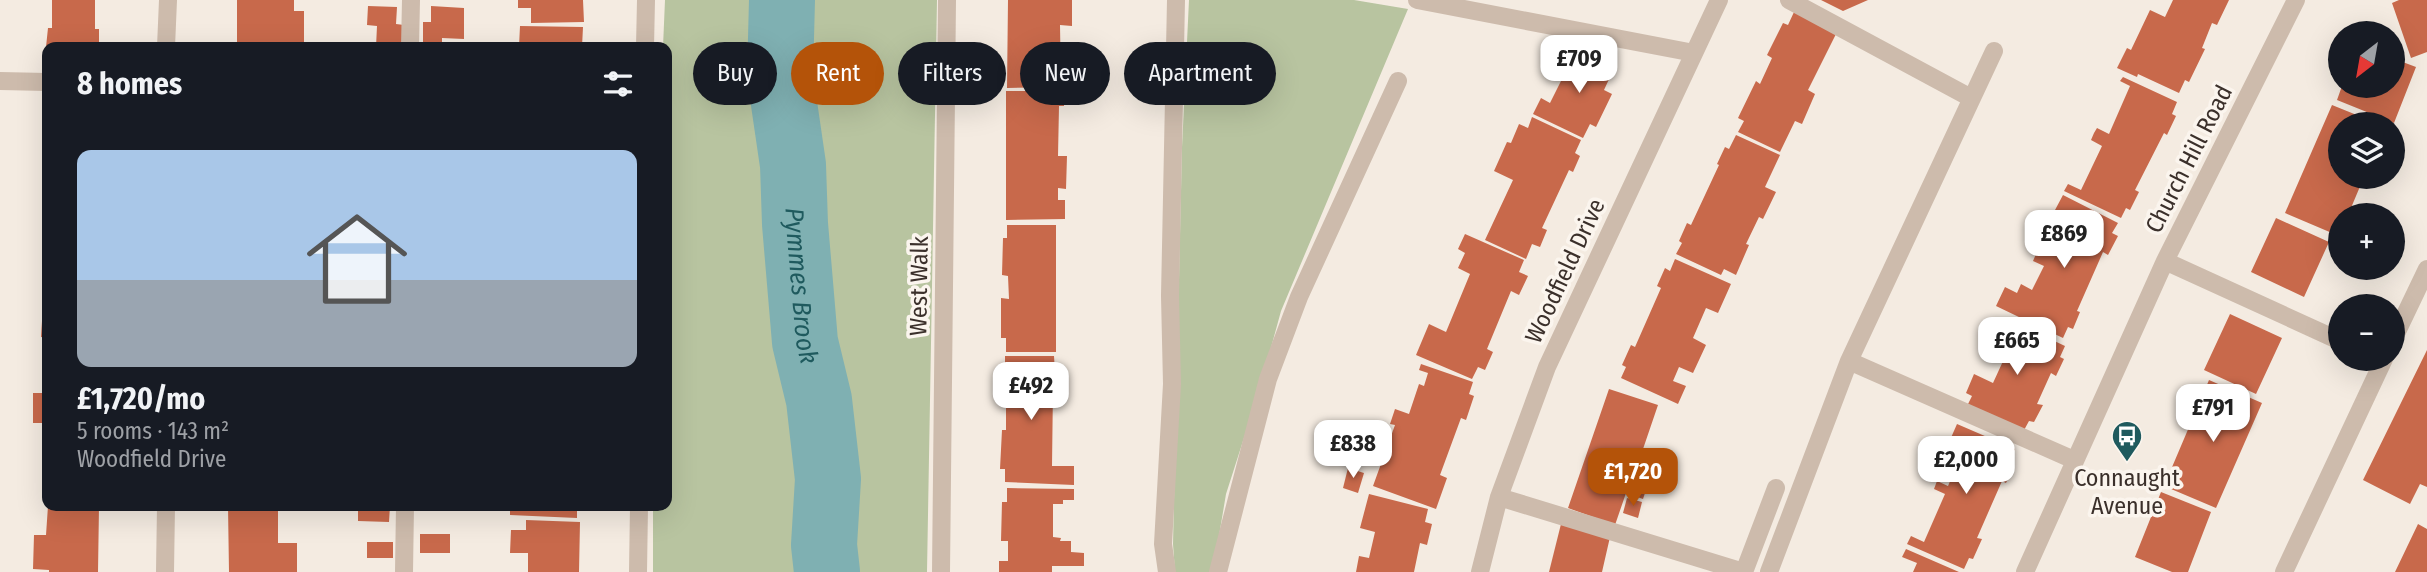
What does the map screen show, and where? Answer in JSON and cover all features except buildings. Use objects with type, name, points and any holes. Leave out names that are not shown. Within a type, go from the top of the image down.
[{"type":"street","points":[[166,42],[168,0]]},
{"type":"street","points":[[410,42],[411,0]]},
{"type":"street","points":[[645,42],[646,0]]},
{"type":"street","name":"West Walk","points":[[941,572],[947,0]]},
{"type":"street","points":[[1167,572],[1163,544],[1172,384],[1170,296],[1177,0]]},
{"type":"street","points":[[1417,0],[1694,53]]},
{"type":"street","name":"Woodfield Drive","points":[[1480,572],[1499,497],[1547,367],[1719,0]]},
{"type":"street","points":[[1789,0],[1971,98]]},
{"type":"street","name":"Church Hill Road","points":[[2025,572],[2165,261],[2297,0]]},
{"type":"street","points":[[1769,572],[1849,361],[1994,51]]},
{"type":"street","points":[[1218,572],[1268,379],[1299,297],[1398,80]]},
{"type":"street","points":[[0,81],[42,82]]},
{"type":"street","points":[[2165,261],[2328,336]]},
{"type":"street","points":[[2405,315],[2427,269]]},
{"type":"street","points":[[1849,361],[2074,460]]},
{"type":"street","points":[[2284,572],[2375,371]]},
{"type":"street","points":[[1499,497],[1744,572],[1776,488]]},
{"type":"street","points":[[164,572],[166,511]]},
{"type":"street","points":[[404,572],[405,511]]},
{"type":"street","points":[[638,572],[639,511]]},
{"type":"green space","points":[[665,0],[937,0],[936,42],[898,42],[898,105],[935,105],[927,572],[653,572],[653,511],[672,511],[672,42],[663,42]]},
{"type":"green space","points":[[1189,0],[1354,0],[1408,9],[1281,311],[1226,494],[1213,572],[1175,572],[1173,544],[1184,105],[1276,105],[1276,42],[1187,42]]},
{"type":"waterway","name":"Pymmes Brook","points":[[782,0],[780,76],[793,165],[805,342],[819,400],[828,479],[824,545],[827,572]]},
{"type":"place","name":"Connaught Avenue","points":[[2127,463]]}]
